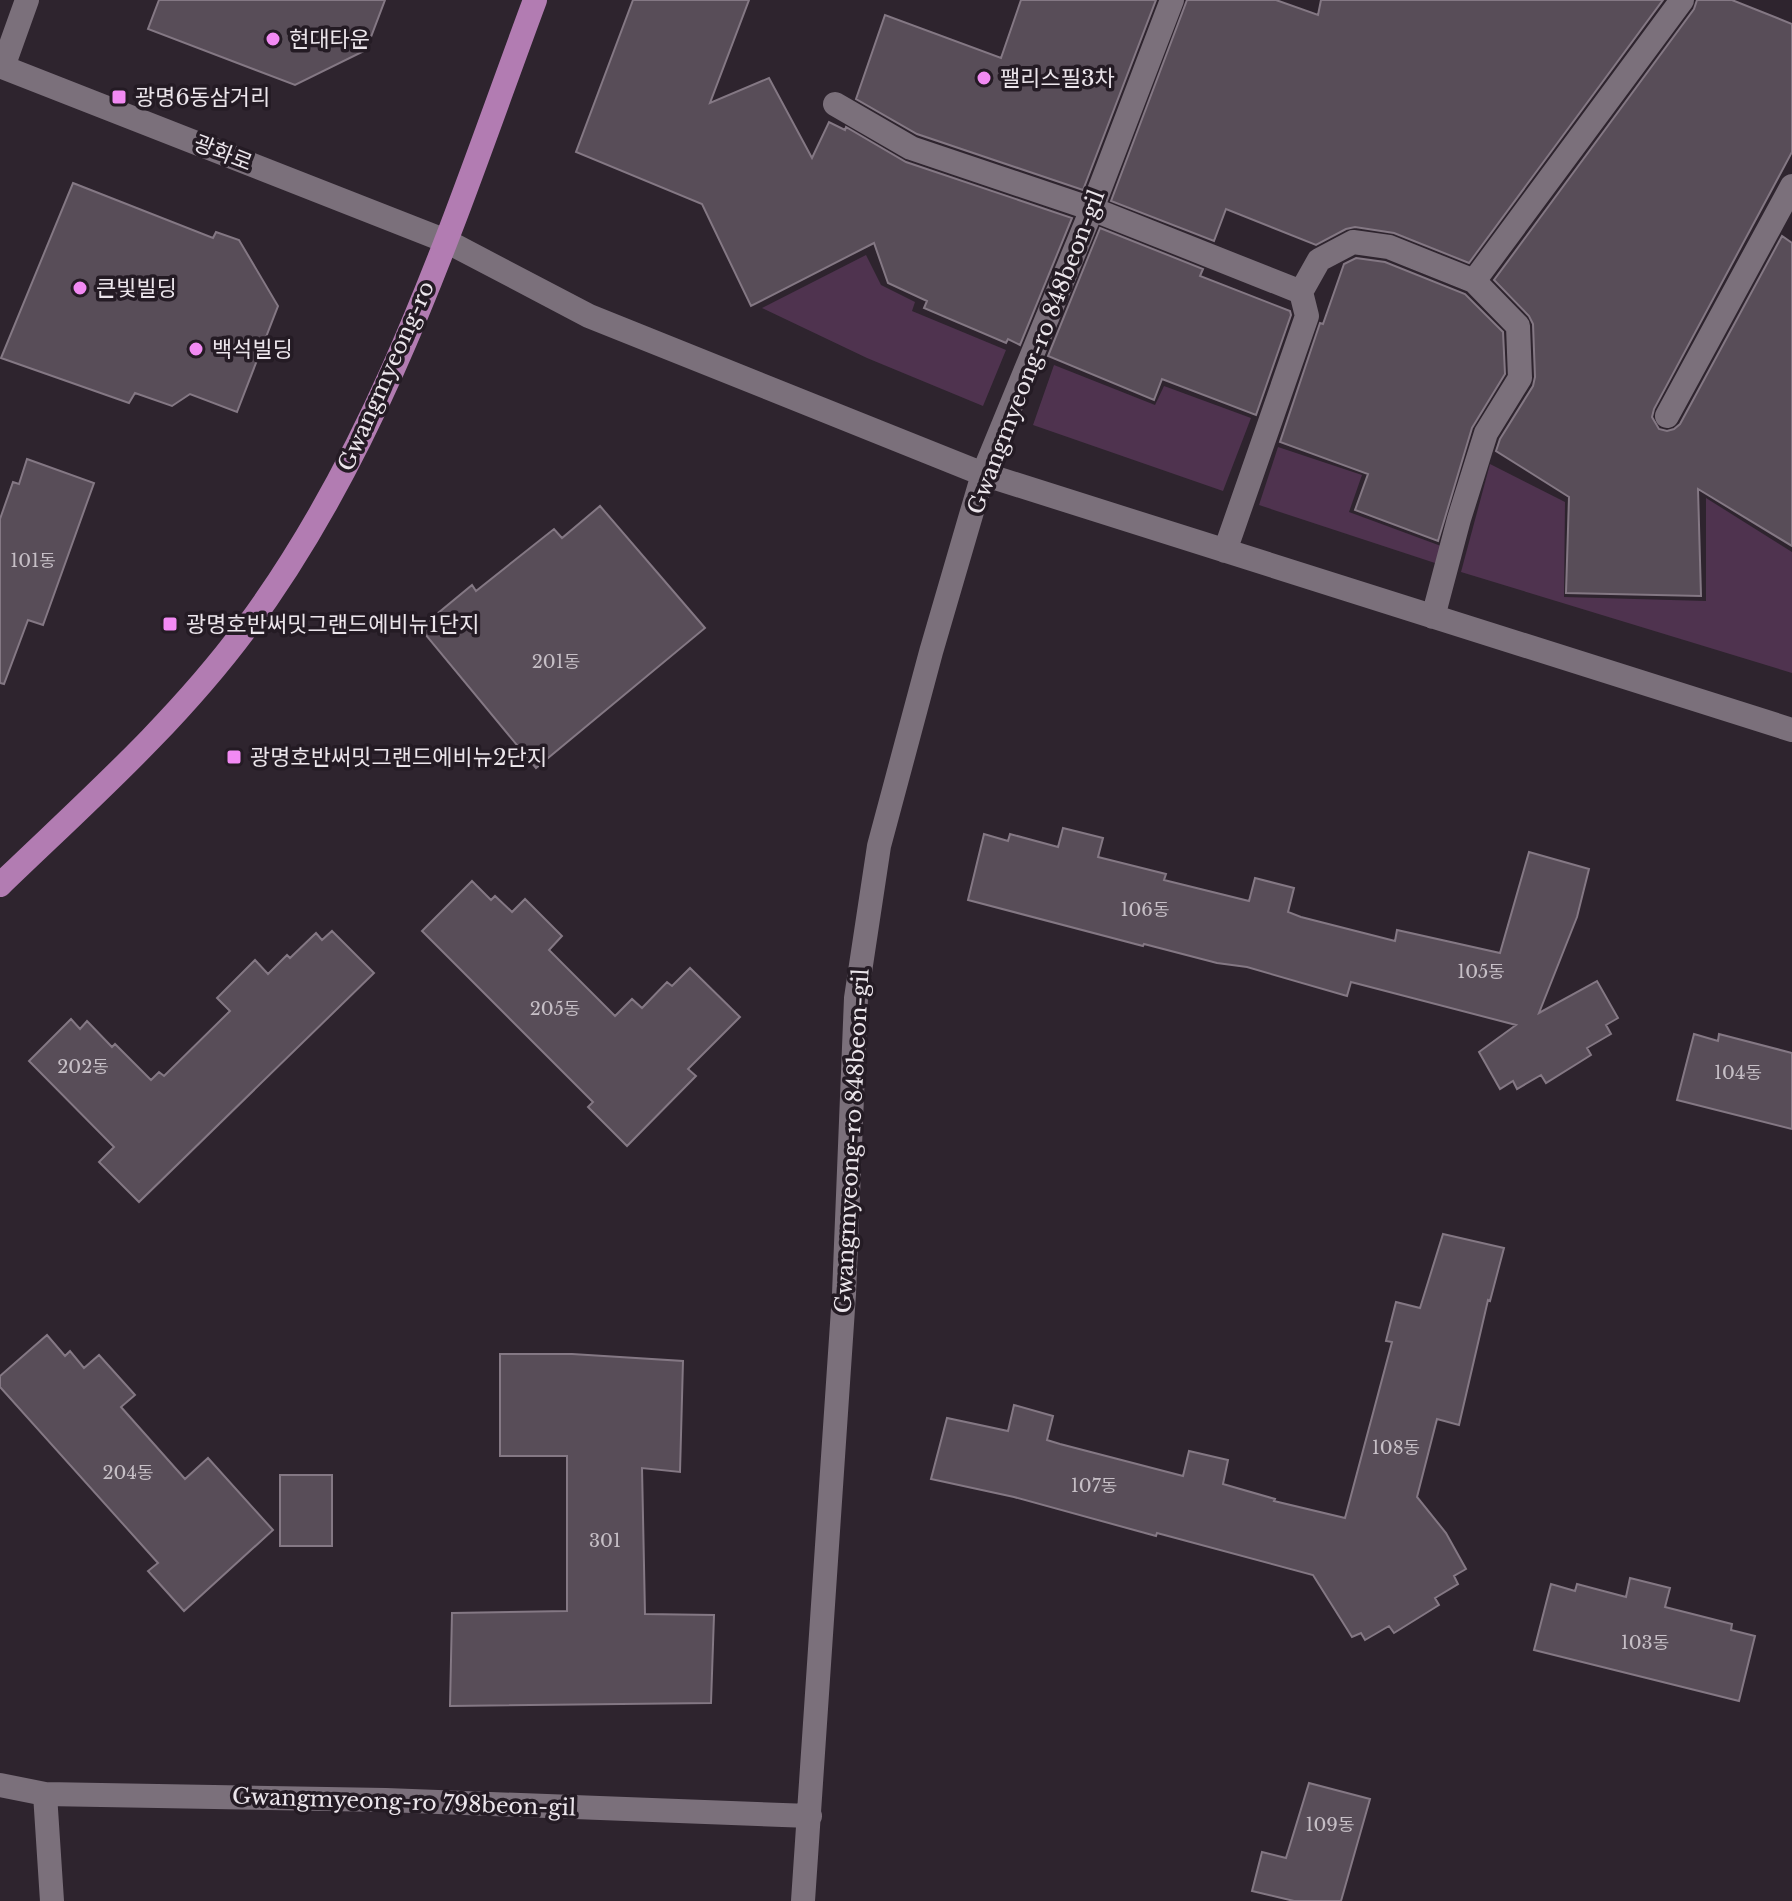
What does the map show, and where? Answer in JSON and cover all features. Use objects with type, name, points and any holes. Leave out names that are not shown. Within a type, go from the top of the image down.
[{"type":"main road","name":"Gwangmyeong-ro","points":[[0,885],[181,708],[246,628],[311,530],[368,427],[446,241],[535,0]]},
{"type":"street","points":[[1,66],[27,0]]},
{"type":"street","name":"Gwangmyeong-ro 848beon-gil","points":[[803,1901],[844,1294],[856,998],[879,846],[983,474],[1092,209],[1172,0]]},
{"type":"street","points":[[1474,281],[1682,0]]},
{"type":"street","name":"광화로","points":[[1,66],[446,241],[589,316],[983,474],[1433,617],[1788,723]]},
{"type":"street","points":[[835,104],[911,148],[1092,209],[1301,292]]},
{"type":"street","points":[[1667,416],[1792,186]]},
{"type":"street","points":[[1225,551],[1307,316],[1301,292],[1319,260],[1353,242],[1389,247],[1474,281],[1518,326],[1520,378],[1486,433],[1433,617]]},
{"type":"street","name":"Gwangmyeong-ro 798beon-gil","points":[[0,1785],[45,1794],[386,1800],[810,1816]]},
{"type":"street","points":[[45,1794],[52,1901]]},
{"type":"shaded area","points":[[866,255],[881,285],[915,302],[912,311],[1006,350],[983,406],[867,358],[762,308]]},
{"type":"shaded area","points":[[1054,365],[1155,405],[1164,386],[1251,418],[1223,491],[1033,425]]},
{"type":"shaded area","points":[[1278,447],[1362,475],[1349,512],[1441,546],[1435,563],[1259,505]]},
{"type":"shaded area","points":[[1490,464],[1565,502],[1564,597],[1706,601],[1706,498],[1792,552],[1792,673],[1461,572]]},
{"type":"building","name":"현대타운","points":[[159,0],[385,0],[366,50],[295,85],[148,29]]},
{"type":"building","points":[[633,0],[749,0],[710,103],[769,78],[812,158],[829,122],[845,130],[846,127],[906,162],[1072,218],[1020,345],[1008,339],[1006,343],[924,308],[927,301],[888,283],[874,243],[751,306],[702,204],[576,152]]},
{"type":"building","name":"팰리스필3차","points":[[1021,0],[1156,0],[1083,190],[917,134],[856,99],[885,15],[1001,58]]},
{"type":"building","points":[[1187,0],[1276,0],[1318,15],[1321,0],[1663,0],[1469,263],[1394,233],[1355,227],[1316,245],[1226,209],[1214,241],[1111,201]]},
{"type":"building","points":[[1697,0],[1732,0],[1792,24],[1792,152],[1652,417],[1659,429],[1667,431],[1680,424],[1782,236],[1792,243],[1792,546],[1698,489],[1701,596],[1566,593],[1569,497],[1496,451],[1500,439],[1533,386],[1535,377],[1533,324],[1494,280],[1694,9]]},
{"type":"building","points":[[73,183],[213,238],[216,232],[239,240],[278,306],[237,412],[190,394],[172,406],[135,393],[129,403],[1,358]]},
{"type":"building","points":[[1100,228],[1203,269],[1200,276],[1290,311],[1256,415],[1162,379],[1154,400],[1048,356]]},
{"type":"building","points":[[1356,258],[1385,262],[1465,294],[1503,332],[1505,374],[1472,428],[1438,541],[1355,510],[1368,474],[1280,442],[1320,323],[1323,324],[1344,264]]},
{"type":"building","points":[[27,459],[94,483],[43,625],[28,620],[4,684],[0,683],[0,519],[13,482],[19,484]]},
{"type":"building","points":[[600,506],[705,628],[536,768],[420,628],[472,585],[476,591],[554,529],[562,538]]},
{"type":"building","points":[[1063,828],[1103,838],[1098,857],[1166,874],[1164,880],[1249,901],[1255,878],[1294,888],[1288,912],[1301,917],[1395,941],[1397,930],[1500,953],[1529,852],[1589,869],[1577,917],[1539,1013],[1597,981],[1618,1018],[1606,1025],[1611,1034],[1587,1048],[1591,1055],[1546,1083],[1541,1075],[1517,1089],[1513,1081],[1500,1089],[1479,1052],[1516,1025],[1351,982],[1347,996],[1247,967],[1143,946],[968,900],[984,834],[1008,841],[1010,834],[1058,847]]},
{"type":"building","points":[[472,881],[491,900],[495,896],[512,912],[525,899],[562,936],[549,950],[615,1016],[632,999],[642,1008],[667,982],[672,986],[690,968],[740,1017],[688,1069],[696,1076],[627,1146],[588,1107],[593,1102],[422,931]]},
{"type":"building","points":[[332,931],[374,973],[139,1202],[99,1162],[114,1147],[29,1061],[71,1019],[80,1029],[87,1021],[151,1080],[159,1072],[164,1076],[230,1011],[217,998],[255,960],[268,974],[316,933],[322,940]]},
{"type":"building","points":[[1694,1034],[1718,1041],[1719,1034],[1792,1053],[1792,1129],[1677,1100]]},
{"type":"building","points":[[1443,1234],[1504,1248],[1488,1300],[1459,1425],[1437,1419],[1417,1497],[1446,1533],[1466,1569],[1454,1576],[1458,1584],[1435,1598],[1439,1605],[1394,1633],[1389,1626],[1365,1640],[1361,1633],[1352,1637],[1313,1575],[1014,1497],[931,1479],[947,1418],[1008,1431],[1014,1405],[1053,1416],[1047,1440],[1183,1476],[1189,1451],[1228,1460],[1223,1484],[1274,1501],[1345,1518],[1392,1342],[1386,1341],[1396,1302],[1420,1308]]},
{"type":"building","points":[[47,1335],[65,1356],[70,1351],[84,1368],[99,1355],[135,1395],[121,1407],[185,1479],[208,1458],[273,1530],[184,1611],[148,1571],[158,1563],[0,1387],[0,1376]]},
{"type":"building","points":[[500,1354],[572,1354],[683,1361],[680,1472],[642,1468],[645,1614],[714,1615],[711,1703],[450,1706],[452,1613],[567,1611],[567,1456],[500,1456]]},
{"type":"building","points":[[280,1475],[332,1475],[332,1546],[280,1546]]},
{"type":"building","points":[[1630,1578],[1670,1588],[1665,1607],[1732,1624],[1731,1630],[1755,1636],[1739,1701],[1534,1650],[1551,1584],[1575,1591],[1577,1584],[1626,1597]]},
{"type":"building","points":[[1309,1783],[1370,1799],[1341,1901],[1294,1901],[1252,1891],[1262,1852],[1286,1858]]},
{"type":"place","name":"현대타운","points":[[273,39]]},
{"type":"place","name":"팰리스필3차","points":[[984,78]]},
{"type":"place","name":"광명6동삼거리","points":[[119,97]]},
{"type":"place","name":"큰빛빌딩","points":[[80,288]]},
{"type":"place","name":"백석빌딩","points":[[196,349]]},
{"type":"place","name":"광명호반써밋그랜드에비뉴1단지","points":[[170,624]]},
{"type":"place","name":"광명호반써밋그랜드에비뉴2단지","points":[[234,757]]}]
